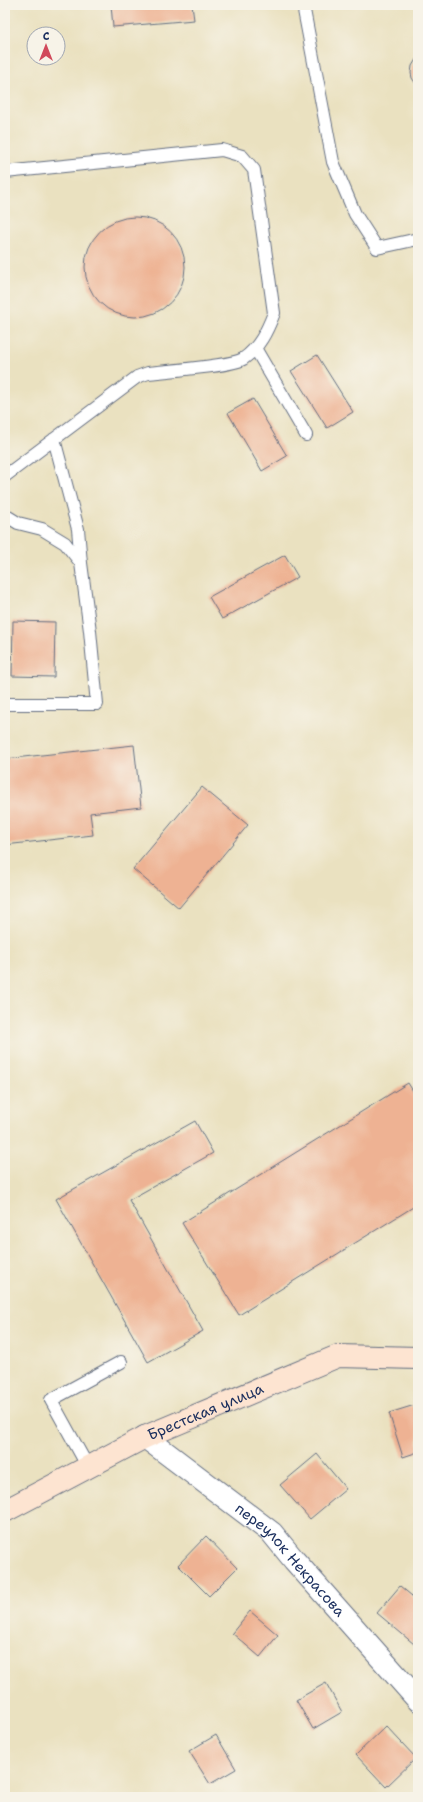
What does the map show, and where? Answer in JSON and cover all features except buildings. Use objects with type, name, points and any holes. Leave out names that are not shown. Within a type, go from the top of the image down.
[{"type":"street","name":"Брестская улица","points":[[5,1511],[146,1437],[338,1356],[418,1358]]},
{"type":"street","name":"переулок Некрасова","points":[[146,1437],[272,1533],[294,1560],[418,1700]]},
{"type":"lane","points":[[303,5],[333,162],[355,214],[377,248],[418,239]]},
{"type":"lane","points":[[5,172],[222,150],[242,156],[254,170],[274,314],[267,332],[255,348],[242,360],[220,365],[148,373],[137,377],[5,476]]},
{"type":"lane","points":[[255,348],[306,435]]},
{"type":"lane","points":[[5,704],[97,704],[78,529],[54,439]]},
{"type":"lane","points":[[5,515],[18,523],[42,529],[65,543],[81,563]]},
{"type":"lane","points":[[88,1467],[52,1400],[121,1362]]}]
